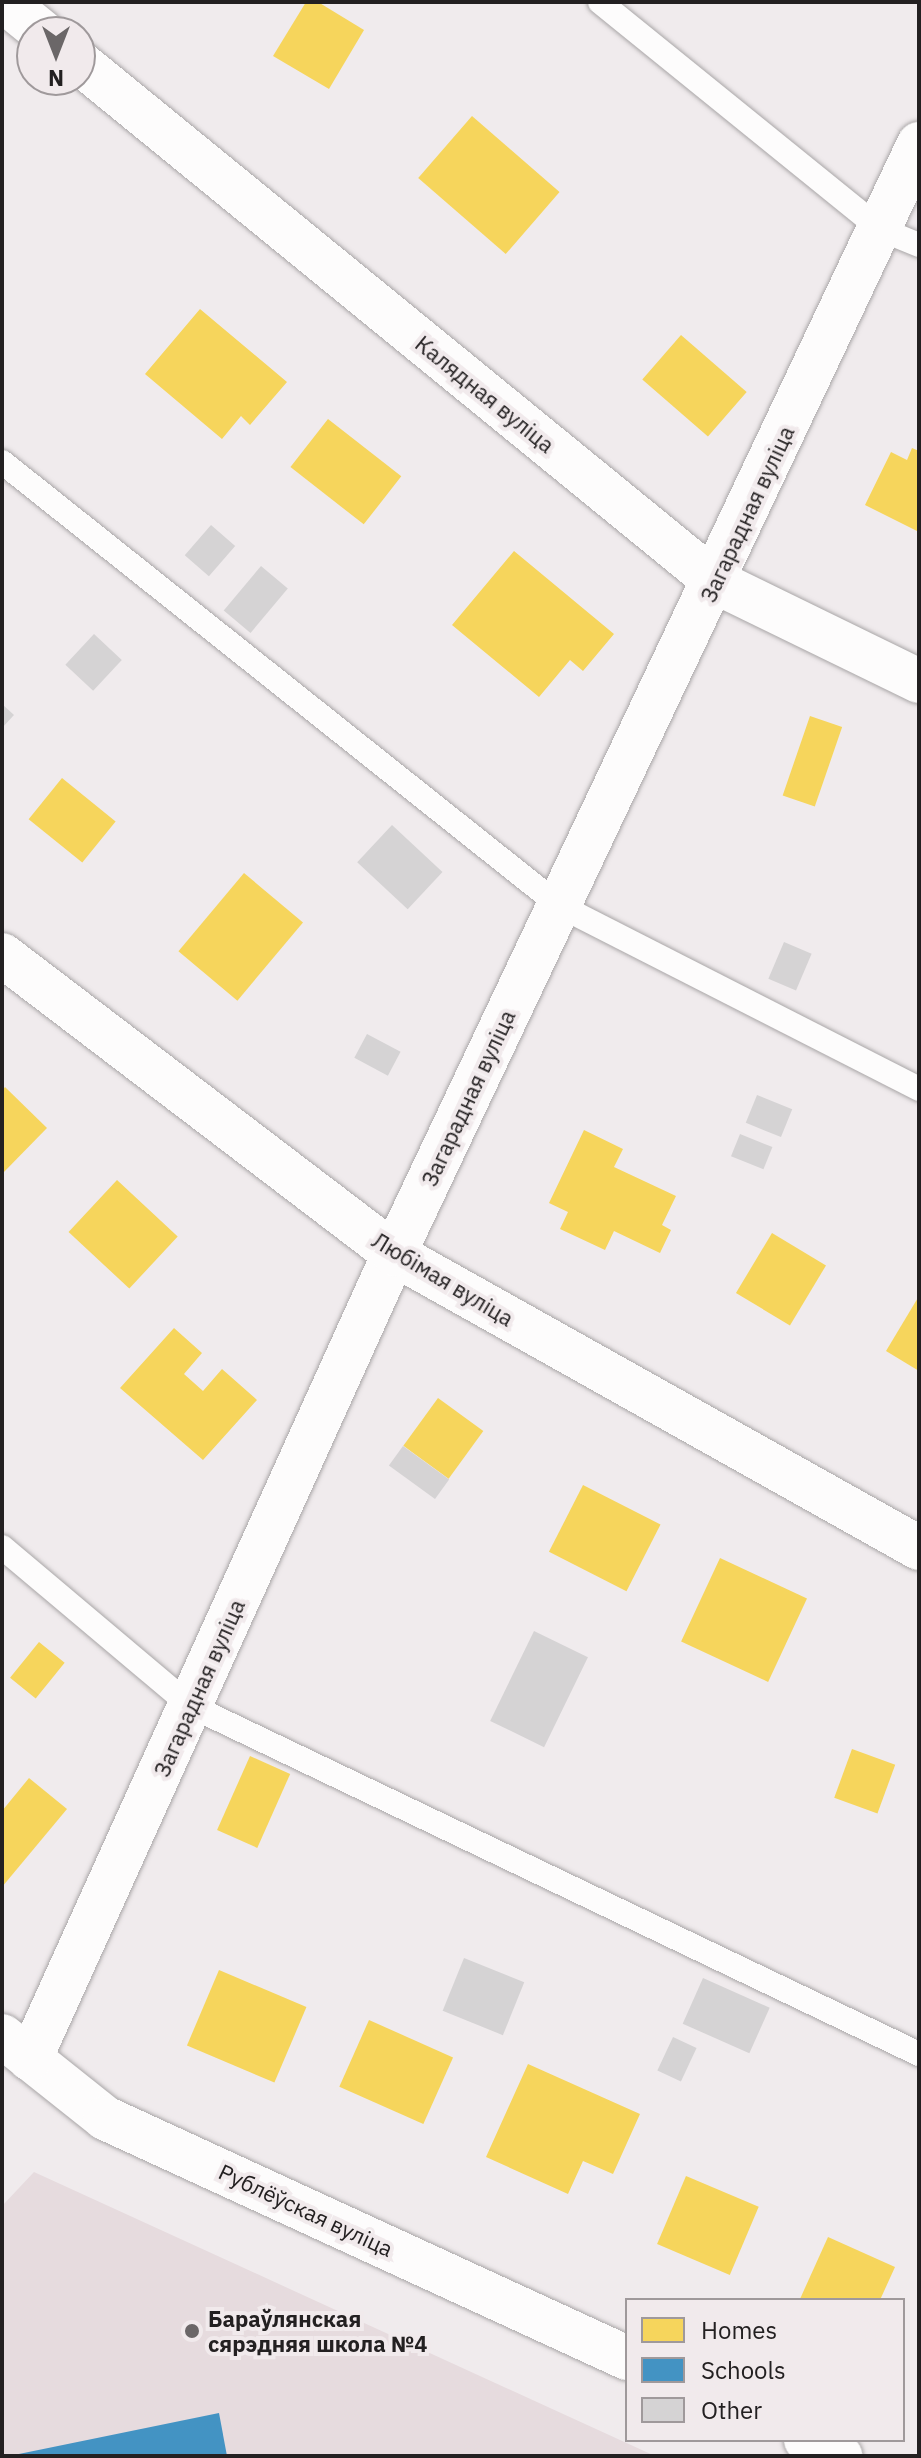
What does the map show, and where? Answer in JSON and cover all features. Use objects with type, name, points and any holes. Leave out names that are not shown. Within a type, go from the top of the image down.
[{"type":"street","points":[[5,2],[22,16]]},
{"type":"street","name":"Калядная вуліца","points":[[96,76],[716,582],[919,681]]},
{"type":"street","name":"Загарадная вуліца","points":[[16,2048],[191,1706],[394,1254],[716,582],[900,237],[919,144]]},
{"type":"street","name":"Любімая вуліца","points":[[2,955],[394,1254],[919,1548]]},
{"type":"street","name":"Рублёўская вуліца","points":[[16,2048],[105,2118],[625,2357]]},
{"type":"street","points":[[810,2442],[841,2456]]},
{"type":"lane","points":[[600,2],[900,237]]},
{"type":"lane","points":[[2,462],[560,906],[919,1089]]},
{"type":"lane","points":[[2,1547],[191,1706],[919,2054]]},
{"type":"shaded area","name":"Бараўлянская сярэдняя школа №4","points":[[34,2172],[655,2456],[2,2456],[2,2206]]},
{"type":"building: Homes","points":[[306,2],[318,2],[364,30],[329,89],[273,56]]},
{"type":"building: Homes","points":[[472,116],[560,192],[506,254],[418,178]]},
{"type":"building: Homes","points":[[200,309],[287,382],[250,425],[241,416],[222,439],[145,374]]},
{"type":"building: Homes","points":[[681,335],[747,392],[708,437],[642,380]]},
{"type":"building: Homes","points":[[328,419],[401,476],[364,524],[290,467]]},
{"type":"building: Homes","points":[[912,448],[919,451],[919,532],[865,505],[891,452],[907,460]]},
{"type":"building: Homes","points":[[514,551],[614,634],[583,671],[570,660],[539,697],[452,625]]},
{"type":"building: Homes","points":[[810,716],[842,727],[815,806],[783,795]]},
{"type":"building: Homes","points":[[62,778],[116,821],[82,863],[29,819]]},
{"type":"building: Homes","points":[[244,873],[303,922],[237,1001],[178,951]]},
{"type":"building: Homes","points":[[5,1087],[47,1128],[2,1174],[2,1091]]},
{"type":"building: Homes","points":[[584,1130],[623,1149],[614,1167],[676,1196],[662,1225],[671,1230],[660,1253],[614,1231],[605,1250],[560,1229],[568,1212],[549,1203]]},
{"type":"building: Homes","points":[[117,1180],[178,1237],[129,1289],[69,1232]]},
{"type":"building: Homes","points":[[772,1233],[826,1265],[790,1325],[736,1293]]},
{"type":"building: Homes","points":[[919,1296],[919,1371],[886,1351]]},
{"type":"building: Homes","points":[[174,1328],[202,1353],[184,1374],[203,1391],[222,1369],[257,1400],[203,1460],[120,1388]]},
{"type":"building: Homes","points":[[438,1398],[483,1431],[449,1479],[403,1446]]},
{"type":"building: Homes","points":[[583,1485],[661,1524],[626,1591],[549,1552]]},
{"type":"building: Homes","points":[[720,1558],[807,1599],[768,1682],[681,1641]]},
{"type":"building: Homes","points":[[39,1642],[65,1663],[36,1699],[10,1678]]},
{"type":"building: Homes","points":[[852,1749],[895,1765],[877,1814],[834,1798]]},
{"type":"building: Homes","points":[[250,1756],[290,1774],[257,1848],[217,1830]]},
{"type":"building: Homes","points":[[29,1778],[67,1809],[2,1887],[2,1811]]},
{"type":"building: Homes","points":[[219,1970],[306,2007],[274,2083],[187,2045]]},
{"type":"building: Homes","points":[[369,2020],[453,2057],[423,2124],[339,2087]]},
{"type":"building: Homes","points":[[528,2064],[640,2114],[613,2174],[583,2161],[568,2194],[486,2157]]},
{"type":"building: Homes","points":[[686,2176],[759,2207],[730,2275],[657,2244]]},
{"type":"building: Homes","points":[[828,2237],[895,2267],[881,2298],[800,2298]]},
{"type":"building: Schools","points":[[219,2413],[227,2456],[14,2456],[14,2455]]},
{"type":"building: Other","points":[[211,525],[235,546],[209,576],[185,555]]},
{"type":"building: Other","points":[[261,566],[288,588],[251,633],[224,610]]},
{"type":"building: Other","points":[[94,634],[122,660],[93,691],[65,665]]},
{"type":"building: Other","points":[[2,704],[14,715],[2,728]]},
{"type":"building: Other","points":[[392,825],[442,872],[408,909],[357,862]]},
{"type":"building: Other","points":[[784,942],[812,954],[796,991],[768,979]]},
{"type":"building: Other","points":[[367,1034],[401,1052],[388,1076],[354,1058]]},
{"type":"building: Other","points":[[757,1095],[792,1109],[781,1137],[746,1123]]},
{"type":"building: Other","points":[[740,1134],[772,1147],[763,1169],[731,1156]]},
{"type":"building: Other","points":[[403,1446],[449,1480],[435,1499],[389,1465]]},
{"type":"building: Other","points":[[534,1631],[588,1657],[544,1747],[490,1721]]},
{"type":"building: Other","points":[[464,1958],[524,1982],[503,2035],[443,2011]]},
{"type":"building: Other","points":[[703,1978],[770,2008],[749,2053],[683,2024]]},
{"type":"building: Other","points":[[673,2037],[697,2048],[681,2082],[657,2071]]},
{"type":"place","name":"Бараўлянская сярэдняя школа №4","points":[[192,2331]]}]
